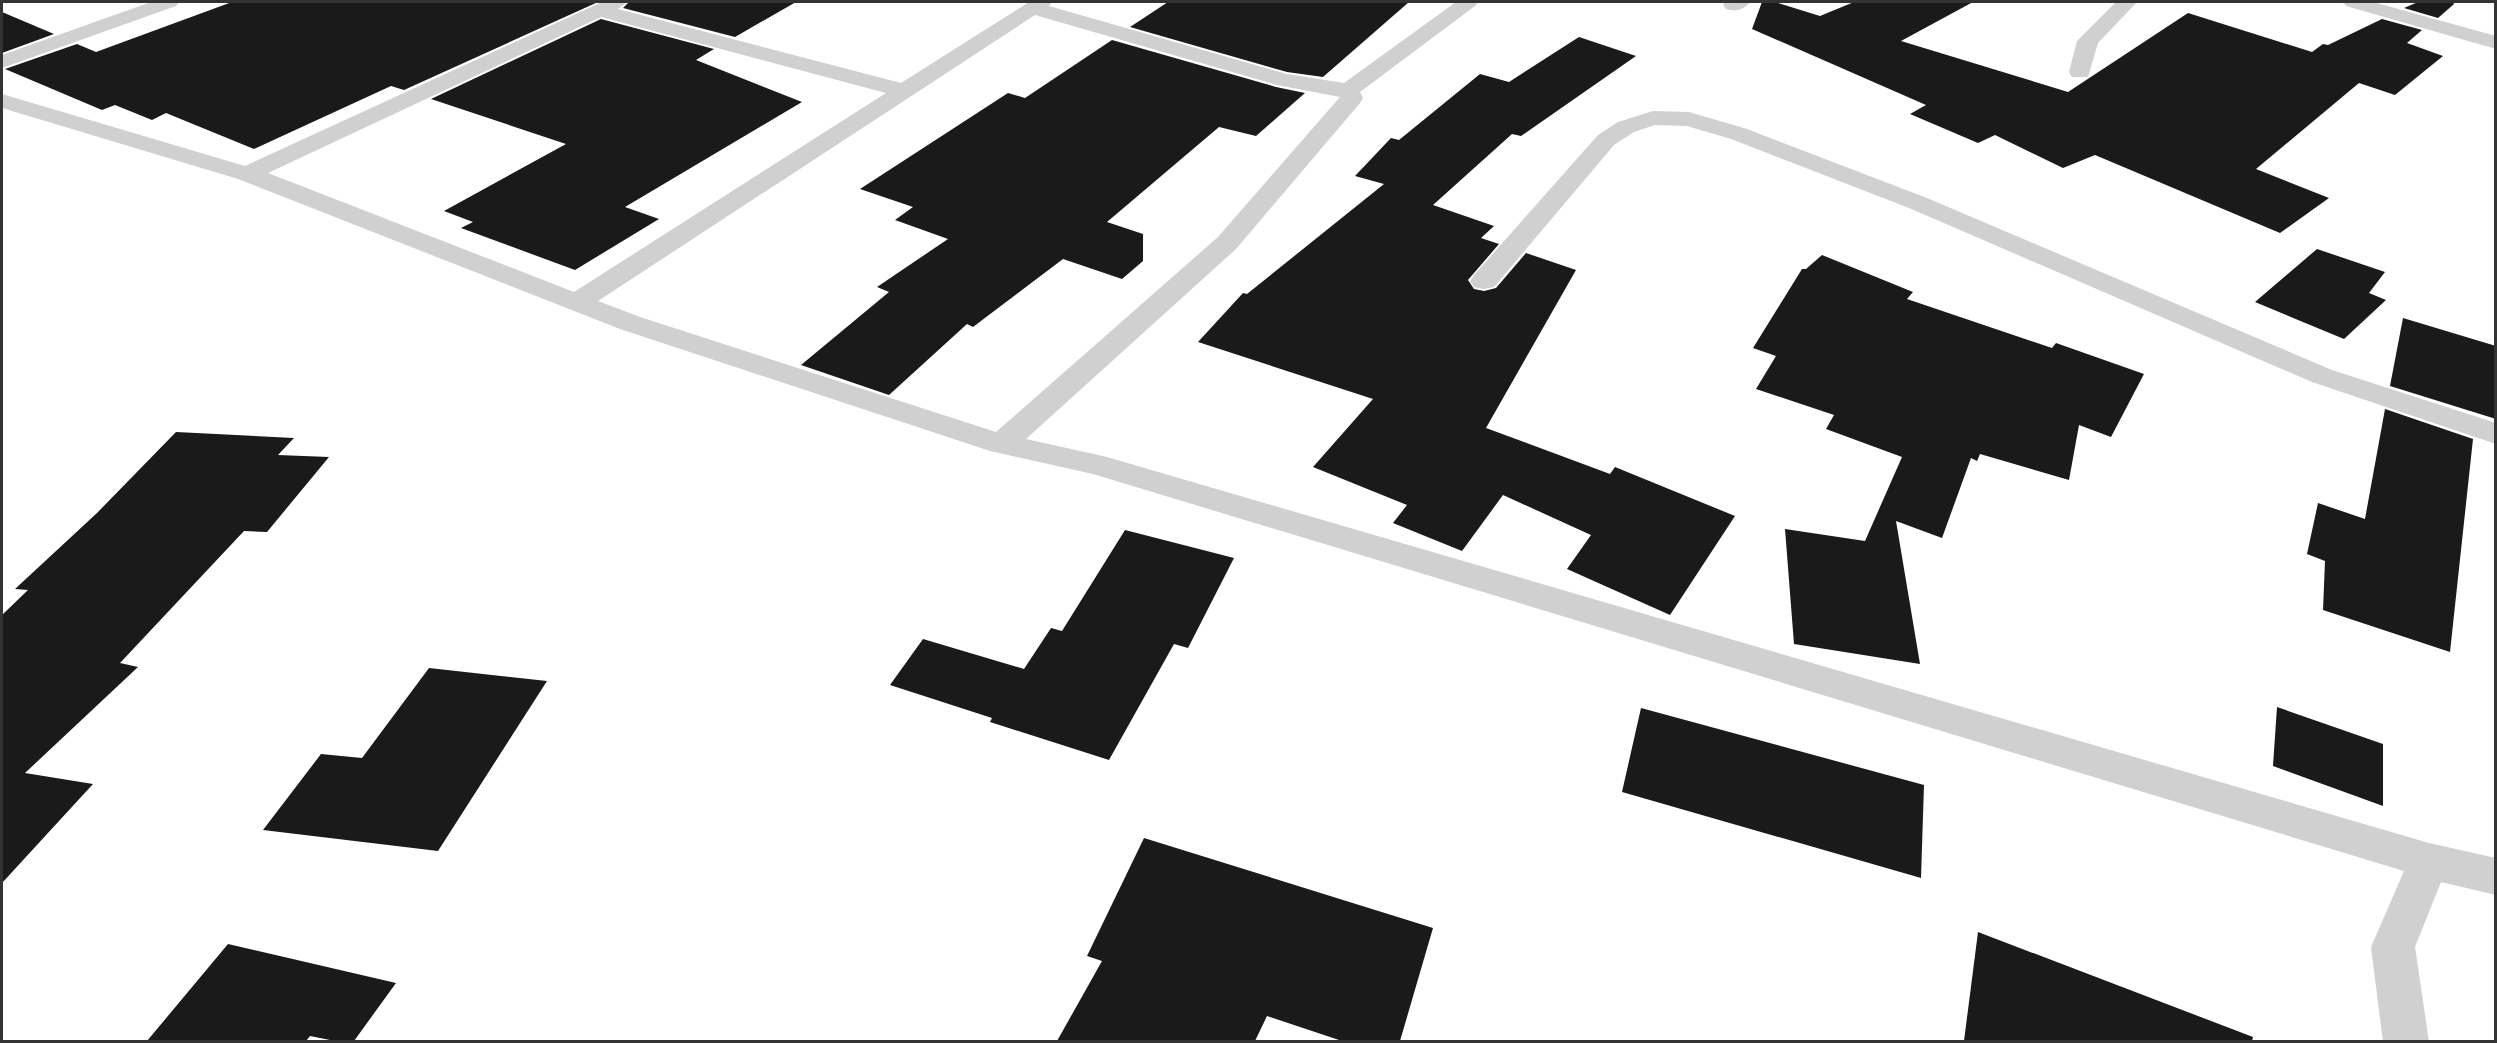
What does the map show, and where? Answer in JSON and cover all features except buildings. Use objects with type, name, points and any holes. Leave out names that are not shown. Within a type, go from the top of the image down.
[{"type":"street","points":[[2,62],[170,2]]},
{"type":"street","points":[[577,302],[902,90],[1037,5],[1285,80],[1348,90],[1468,2]]},
{"type":"street","points":[[2080,72],[2088,41],[2127,2]]},
{"type":"street","points":[[2354,2],[2496,43]]},
{"type":"street","points":[[247,174],[608,6],[902,90]]},
{"type":"street","points":[[1001,444],[1227,243],[1352,98],[1348,90]]},
{"type":"street","points":[[2,101],[247,174],[630,323],[1001,444],[1096,464],[2429,861],[2496,877]]},
{"type":"street","points":[[1484,281],[1606,140],[1626,127],[1653,118],[1689,119],[1739,134],[1918,203],[2322,376],[2496,434]]},
{"type":"street","points":[[2406,1041],[2393,947],[2429,861]]}]
